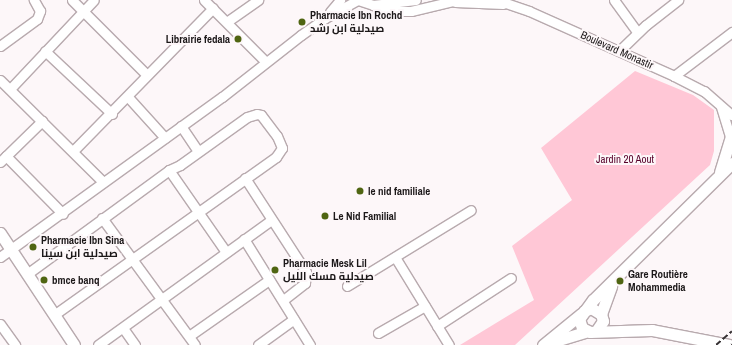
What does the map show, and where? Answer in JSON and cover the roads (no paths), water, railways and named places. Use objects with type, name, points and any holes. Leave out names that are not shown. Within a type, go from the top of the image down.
[{"type":"street","points":[[0,46],[37,19],[40,11],[34,0]]},
{"type":"street","points":[[72,0],[147,75]]},
{"type":"street","points":[[94,0],[46,51],[4,87],[42,120],[103,182]]},
{"type":"street","points":[[204,0],[228,21],[265,61]]},
{"type":"street","points":[[228,21],[258,0]]},
{"type":"street","points":[[325,18],[340,0]]},
{"type":"street","points":[[0,257],[63,214],[103,182],[165,138],[265,61],[325,18],[358,0]]},
{"type":"street","name":"Boulevard Monastir","points":[[358,0],[381,9],[400,12],[450,1],[512,4]]},
{"type":"street","name":"Boulevard Monastir","points":[[373,5],[416,0]]},
{"type":"street","name":"Boulevard Monastir","points":[[497,0],[512,4],[674,76],[704,91],[732,115]]},
{"type":"street","points":[[619,51],[637,32],[678,0]]},
{"type":"street","points":[[616,1],[637,32]]},
{"type":"street","points":[[73,151],[112,114],[147,75],[213,8]]},
{"type":"street","points":[[674,76],[732,32]]},
{"type":"street","points":[[46,51],[112,114]]},
{"type":"street","points":[[128,97],[165,138]]},
{"type":"street","points":[[715,179],[724,165],[731,139],[718,102]]},
{"type":"street","points":[[27,274],[169,170],[247,117],[257,114],[261,115],[277,136],[282,148],[276,157],[199,211],[132,261],[54,315]]},
{"type":"street","points":[[42,120],[3,159],[63,214]]},
{"type":"street","points":[[181,126],[198,151]]},
{"type":"street","points":[[543,345],[582,312],[732,163]]},
{"type":"street","points":[[169,170],[199,211],[226,252]]},
{"type":"street","points":[[245,178],[307,278],[303,285],[283,300]]},
{"type":"street","points":[[347,286],[471,210]]},
{"type":"street","points":[[102,218],[132,261],[195,345]]},
{"type":"street","points":[[98,345],[271,220]]},
{"type":"street","points":[[0,233],[74,345]]},
{"type":"street","points":[[244,239],[310,345]]},
{"type":"street","points":[[395,257],[449,345]]},
{"type":"street","points":[[438,326],[511,278]]},
{"type":"street","points":[[189,336],[269,280]]},
{"type":"street","points":[[592,331],[602,325],[602,316],[607,294],[615,280]]},
{"type":"street","points":[[378,333],[425,306]]},
{"type":"street","points":[[582,312],[591,308],[602,316],[634,329]]},
{"type":"street","points":[[582,312],[580,324],[592,331]]},
{"type":"street","points":[[258,345],[294,319]]},
{"type":"street","points":[[0,324],[15,345]]},
{"type":"street","points":[[123,328],[134,345]]},
{"type":"street","points":[[543,345],[592,331],[634,329],[668,332],[729,345]]},
{"type":"railway","points":[[716,345],[732,331]]},
{"type":"place","name":"Pharmacie Ibn Rochd صيدلية ابن رشد","points":[[302,22]]},
{"type":"place","name":"Librairie fedala","points":[[238,39]]},
{"type":"place","name":"le nid familiale","points":[[360,191]]},
{"type":"place","name":"Le Nid Familial","points":[[325,216]]},
{"type":"place","name":"Pharmacie Ibn Sina صيدلية ابن سينا","points":[[33,247]]},
{"type":"place","name":"Pharmacie Mesk Lil صيدلية مسك الليل","points":[[275,270]]},
{"type":"place","name":"bmce banq","points":[[44,280]]},
{"type":"place","name":"Gare Routière Mohammedia","points":[[620,281]]},
{"type":"park label","name":"Jardin 20 Aout","points":[[625,159]]}]
